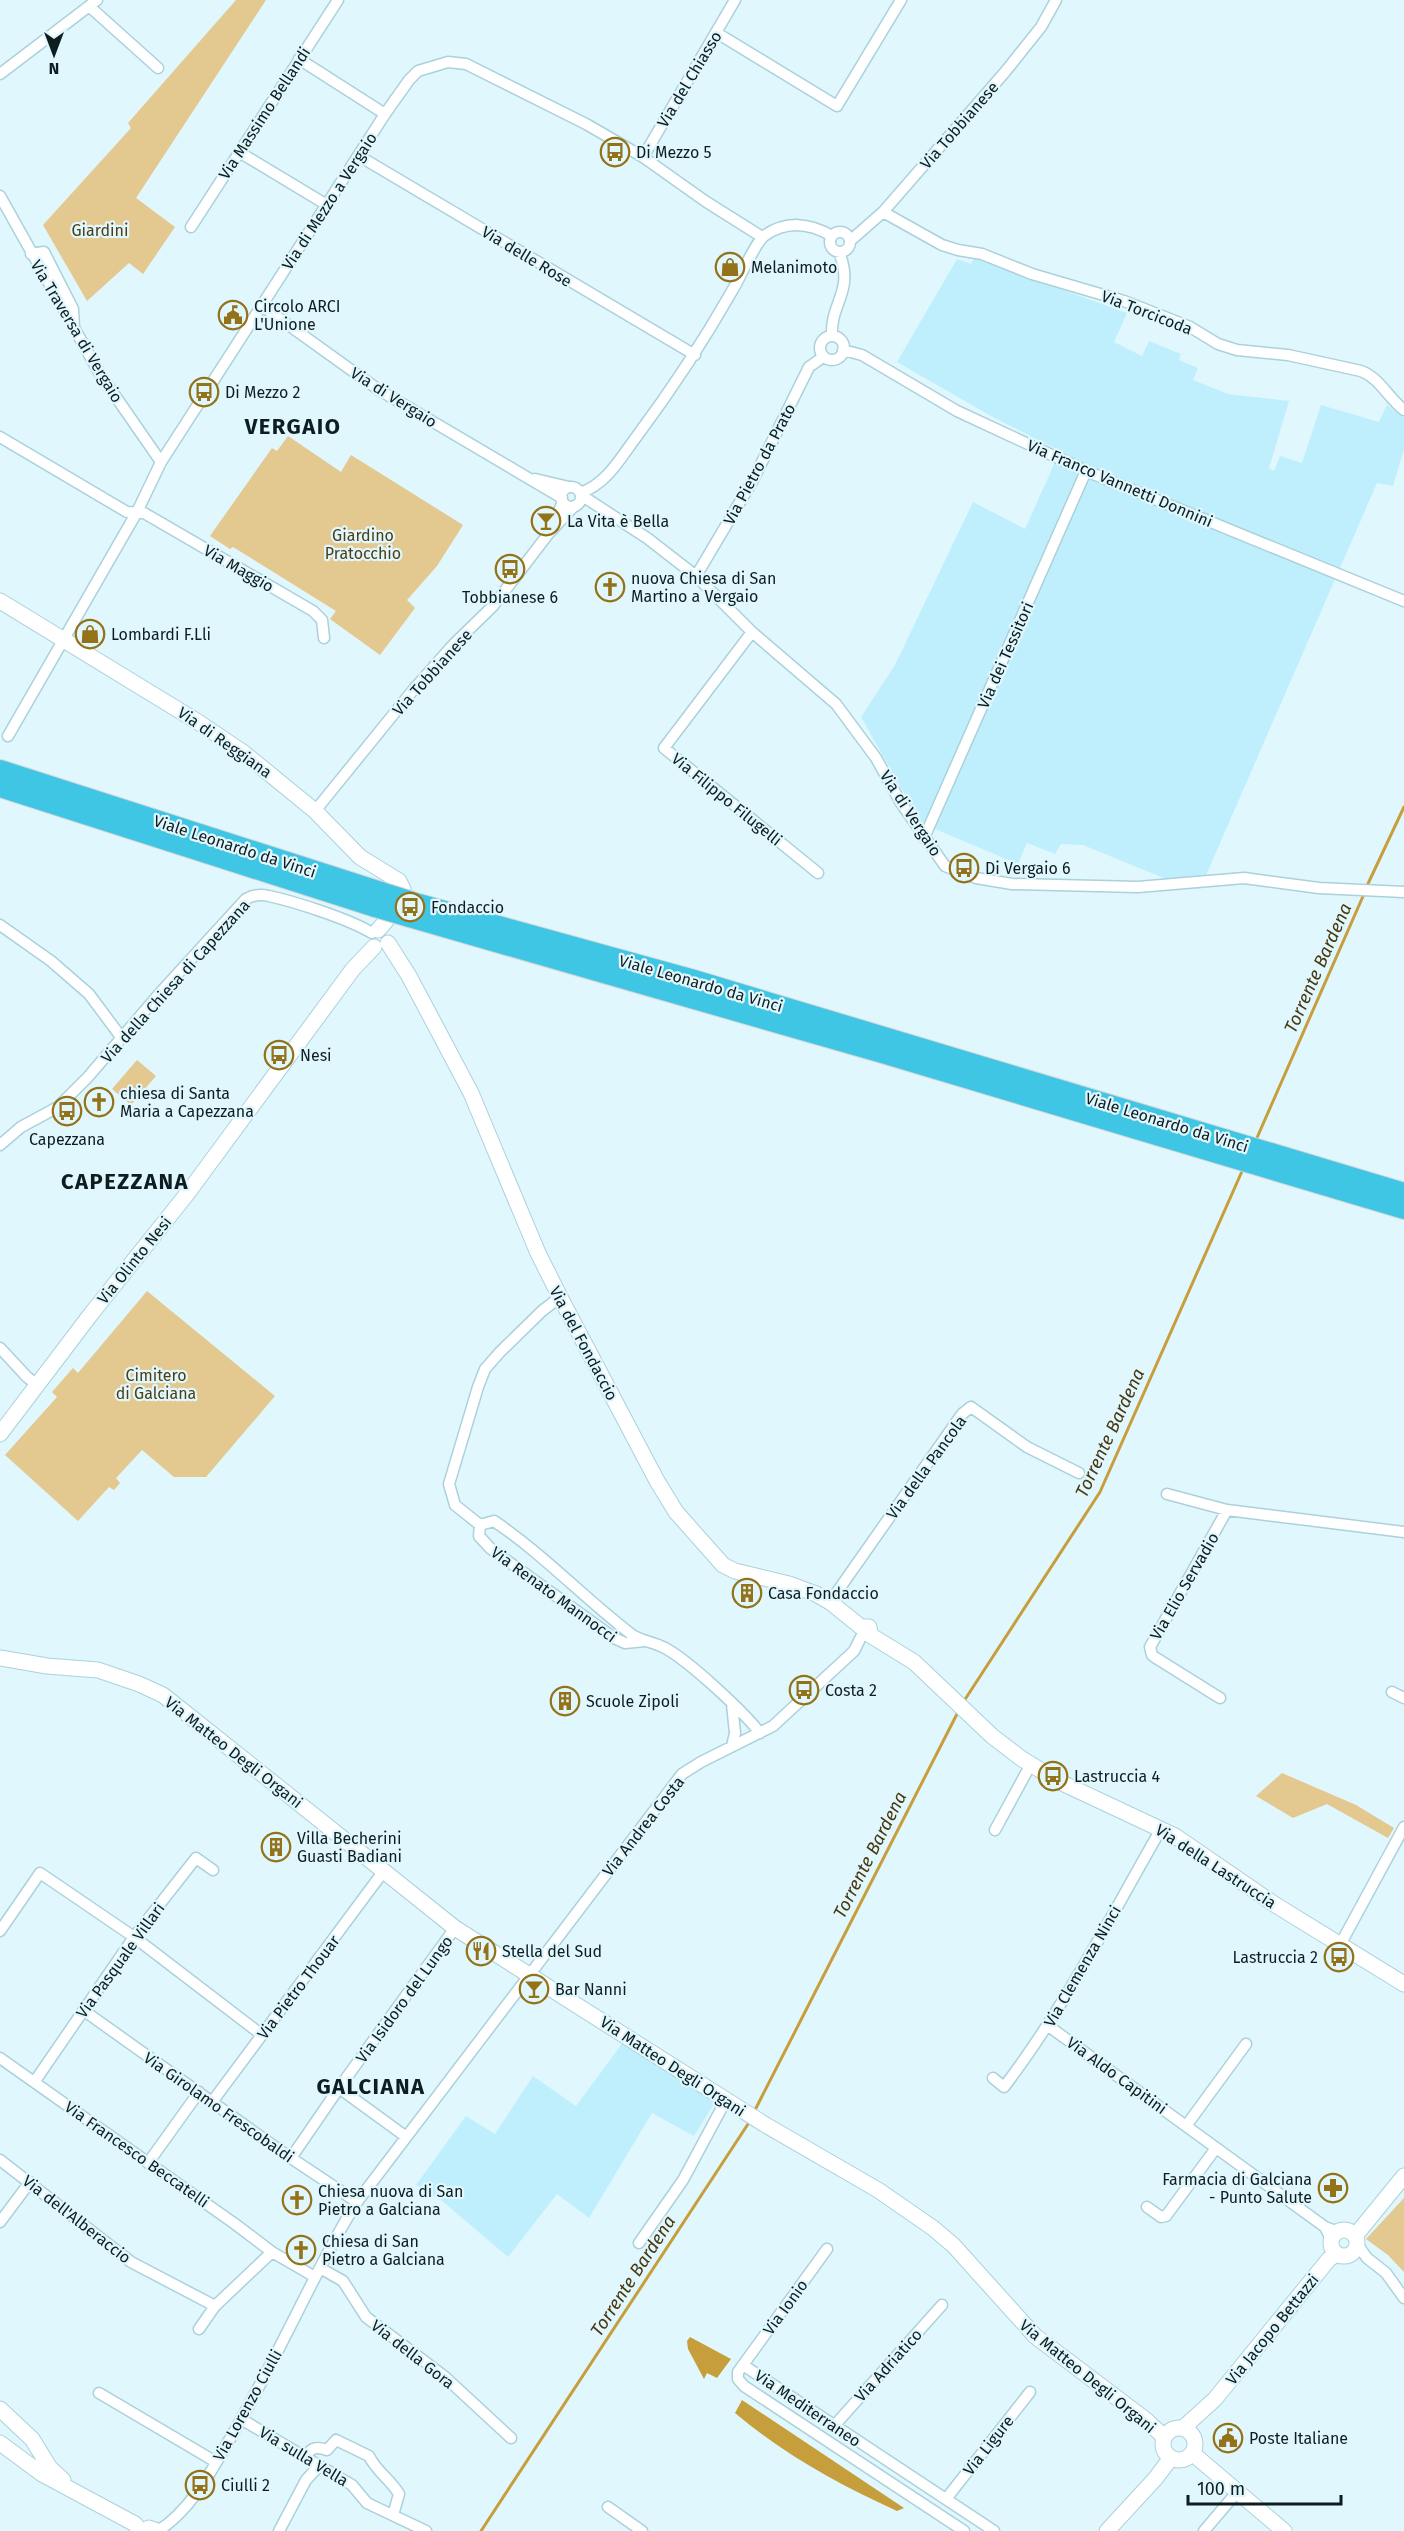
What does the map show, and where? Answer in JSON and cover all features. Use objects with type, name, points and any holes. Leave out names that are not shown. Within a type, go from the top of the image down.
[{"type":"highway","name":"Viale Leonardo da Vinci","points":[[0,770],[382,906]]},
{"type":"highway","name":"Viale Leonardo da Vinci","points":[[0,787],[382,906],[414,910],[694,980],[1404,1193]]},
{"type":"highway","name":"Viale Leonardo da Vinci","points":[[414,910],[1404,1209]]},
{"type":"street","name":"Via Massimo Bellandi","points":[[191,227],[338,0]]},
{"type":"street","name":"Via del Chiasso","points":[[642,157],[735,0]]},
{"type":"street","points":[[717,33],[837,106],[902,0]]},
{"type":"street","name":"Via Tobbianese","points":[[839,252],[846,250],[850,242],[883,212],[1005,72],[1041,27],[1056,0]]},
{"type":"street","points":[[0,75],[94,3],[158,68]]},
{"type":"street","points":[[299,59],[385,114]]},
{"type":"street","name":"Via di Mezzo a Vergaio","points":[[8,736],[137,513],[162,462],[385,114],[418,71],[435,64],[457,62],[486,72],[586,124],[642,157],[762,237]]},
{"type":"street","points":[[239,152],[327,205]]},
{"type":"street","name":"Via delle Rose","points":[[359,156],[695,355]]},
{"type":"street","name":"Via Traversa di Vergaio","points":[[0,196],[100,374],[162,462]]},
{"type":"street","name":"Via Torcicoda","points":[[883,212],[942,244],[958,250],[982,254],[1032,274],[1145,309],[1190,327],[1218,344],[1237,350],[1288,355],[1372,375],[1395,403],[1404,410]]},
{"type":"street","points":[[569,487],[563,491],[566,502],[579,502],[581,494],[592,489],[607,476],[695,355],[762,237],[791,225],[803,224],[832,236],[842,232],[848,236],[850,242]]},
{"type":"street","points":[[832,236],[831,246],[839,252],[846,281],[843,296],[832,323],[832,336]]},
{"type":"street","name":"Via di Vergaio","points":[[262,306],[379,390],[532,479],[566,502]]},
{"type":"street","points":[[832,336],[841,341],[843,350],[837,359],[830,360],[823,357],[820,349],[822,342],[832,336]]},
{"type":"street","name":"Via Franco Vannetti Donnini","points":[[843,350],[862,354],[957,411],[1086,471],[1404,601]]},
{"type":"street","name":"Via Pietro da Prato","points":[[696,576],[753,480],[809,367],[823,357]]},
{"type":"street","name":"Via Maggio","points":[[0,436],[127,512],[144,513],[313,611],[322,620],[324,638]]},
{"type":"street","name":"Via dei Tessitori","points":[[924,838],[1086,471]]},
{"type":"street","points":[[603,508],[600,493],[607,476]]},
{"type":"street","name":"Via di Vergaio","points":[[532,479],[575,488],[647,538],[696,576],[752,632],[836,704],[876,758],[901,803],[945,866],[976,878],[1012,884],[1138,887],[1244,878],[1404,892]]},
{"type":"street","name":"Via Tobbianese","points":[[315,811],[414,689],[453,645],[493,606],[549,533],[566,502]]},
{"type":"street","name":"Via di Reggiana","points":[[0,601],[225,739],[272,774],[315,811],[360,857],[402,885],[402,893],[382,906],[378,940]]},
{"type":"street","name":"Via Filippo Filugelli","points":[[752,632],[664,748],[818,873]]},
{"type":"street","name":"Via della Chiesa di Capezzana","points":[[0,1145],[21,1127],[58,1107],[88,1077],[238,908],[252,896],[268,896],[334,917],[378,940]]},
{"type":"street","points":[[0,924],[51,961],[89,994],[122,1037]]},
{"type":"street","name":"Via del Fondaccio","points":[[378,940],[404,968],[471,1093],[538,1252],[560,1297],[657,1481],[676,1512],[723,1565],[735,1571],[789,1584],[830,1602],[864,1633],[914,1662],[968,1712]]},
{"type":"street","name":"Via Olinto Nesi","points":[[0,1434],[36,1384],[187,1194],[353,969],[378,940]]},
{"type":"street","name":"Via Renato Mannocci","points":[[480,1525],[455,1505],[449,1484],[478,1387],[485,1369],[500,1352],[542,1311],[560,1297]]},
{"type":"street","points":[[0,1348],[36,1384]]},
{"type":"street","name":"Via della Pancola","points":[[830,1602],[962,1414],[971,1407],[1028,1447],[1078,1473]]},
{"type":"street","points":[[1167,1494],[1227,1510],[1404,1532]]},
{"type":"street","name":"Via Elio Servadio","points":[[1220,1698],[1156,1658],[1152,1655],[1150,1647],[1227,1510]]},
{"type":"street","name":"Via Renato Mannocci","points":[[480,1525],[494,1521],[625,1629],[675,1655],[732,1704],[760,1733]]},
{"type":"street","name":"Via Renato Mannocci","points":[[480,1525],[479,1536],[491,1549],[614,1638],[625,1643],[645,1641]]},
{"type":"street","points":[[614,1638],[624,1635],[625,1629]]},
{"type":"street","name":"Via Andrea Costa","points":[[405,2136],[682,1774],[773,1726],[854,1651],[864,1633]]},
{"type":"street","name":"Via Matteo Degli Organi","points":[[0,1658],[47,1666],[98,1670],[163,1695],[455,1928],[530,1973],[764,2124],[878,2190],[933,2228],[954,2246],[1035,2336],[1146,2420],[1164,2438]]},
{"type":"street","points":[[1392,1692],[1404,1698]]},
{"type":"street","points":[[732,1704],[735,1733],[732,1746]]},
{"type":"street","name":"Via della Lastruccia","points":[[968,1712],[1001,1743],[1031,1764],[1093,1798],[1161,1829],[1404,1984]]},
{"type":"street","points":[[995,1830],[1031,1764]]},
{"type":"street","points":[[1340,1945],[1404,1827]]},
{"type":"street","name":"Via Clemenza Ninci","points":[[993,2078],[1004,2087],[1047,2025],[1161,1829]]},
{"type":"street","name":"Via Pasquale Villari","points":[[35,2081],[135,1937],[196,1858],[213,1870]]},
{"type":"street","name":"Via Pietro Thouar","points":[[212,2102],[383,1872]]},
{"type":"street","points":[[0,1931],[40,1873],[135,1937],[262,2035]]},
{"type":"street","name":"Via Isidoro del Lungo","points":[[291,2158],[455,1928]]},
{"type":"street","name":"Via Girolamo Frescobaldi","points":[[83,2010],[291,2158],[357,2202]]},
{"type":"street","name":"Via Aldo Capitini","points":[[1047,2025],[1367,2258],[1386,2273],[1404,2298]]},
{"type":"street","points":[[1186,2126],[1246,2044]]},
{"type":"street","name":"Via Francesco Beccatelli","points":[[0,2058],[272,2252],[318,2272]]},
{"type":"street","points":[[339,2088],[405,2136]]},
{"type":"street","points":[[148,2163],[199,2092]]},
{"type":"street","points":[[639,2243],[682,2180],[726,2100]]},
{"type":"street","name":"Via Lorenzo Ciulli","points":[[158,2531],[180,2512],[202,2485],[241,2419],[357,2202],[405,2136]]},
{"type":"street","points":[[1147,2207],[1161,2217],[1166,2217],[1216,2148]]},
{"type":"street","name":"Via dell'Alberaccio","points":[[0,2160],[131,2262],[215,2306]]},
{"type":"street","name":"Via Jacopo Bettazzi","points":[[1188,2431],[1205,2420],[1215,2399],[1343,2242],[1404,2176]]},
{"type":"street","points":[[0,2222],[30,2182]]},
{"type":"street","name":"Via Ionio","points":[[743,2365],[827,2249]]},
{"type":"street","points":[[199,2329],[215,2306],[272,2252]]},
{"type":"street","name":"Via della Gora","points":[[318,2272],[343,2281],[366,2317],[445,2377],[511,2438]]},
{"type":"street","name":"Via Adriatico","points":[[834,2426],[942,2305]]},
{"type":"street","name":"Via Mediterraneo","points":[[964,2531],[744,2386],[738,2376],[743,2365],[994,2531]]},
{"type":"street","name":"Via Ligure","points":[[946,2499],[1030,2392]]},
{"type":"street","points":[[99,2393],[216,2462]]},
{"type":"street","points":[[0,2409],[27,2433],[55,2473],[76,2492]]},
{"type":"street","name":"Via sulla Vella","points":[[241,2419],[318,2467],[352,2485],[367,2503],[426,2531]]},
{"type":"street","points":[[1170,2430],[1188,2431],[1196,2444],[1192,2453],[1185,2459],[1171,2458],[1163,2446],[1164,2438],[1170,2430]]},
{"type":"street","points":[[304,2457],[312,2448],[327,2450],[336,2440],[369,2456],[372,2465],[382,2472],[386,2481],[399,2494],[393,2515]]},
{"type":"street","points":[[0,2443],[42,2474],[135,2524],[141,2531],[153,2528],[158,2531]]},
{"type":"street","points":[[1192,2453],[1284,2531]]},
{"type":"street","points":[[1107,2531],[1155,2479],[1171,2458]]},
{"type":"street","points":[[279,2531],[306,2480],[318,2467]]},
{"type":"street","points":[[1204,2531],[1238,2492]]},
{"type":"street","points":[[608,2507],[642,2531]]},
{"type":"shaded area","points":[[974,258],[1127,313],[1114,342],[1142,356],[1149,341],[1181,354],[1179,360],[1198,368],[1193,380],[1228,394],[1289,401],[1269,468],[1274,471],[1280,456],[1302,463],[1321,405],[1379,422],[1387,405],[1404,418],[1404,449],[1393,486],[1377,483],[1200,889],[1166,879],[1083,845],[1061,844],[1055,854],[1027,843],[1018,864],[921,823],[861,717],[895,665],[973,502],[1025,529],[1060,451],[989,415],[897,362],[957,259],[971,264]]},
{"type":"shaded area","points":[[624,2041],[717,2099],[694,2136],[652,2113],[589,2218],[557,2194],[508,2257],[441,2200],[416,2185],[466,2116],[495,2134],[533,2076],[576,2106]]},
{"type":"shaded area","points":[[690,2337],[731,2359],[717,2378],[707,2373],[704,2379],[688,2349],[687,2341]]},
{"type":"shaded area","points":[[742,2400],[904,2508],[897,2511],[875,2501],[833,2479],[773,2442],[735,2413]]},
{"type":"green space","name":"Giardini","points":[[236,0],[266,0],[136,198],[175,227],[143,274],[129,263],[87,301],[43,225],[131,128],[128,123]]},
{"type":"green space","name":"Giardino Pratocchio","points":[[288,436],[341,472],[351,455],[463,525],[437,566],[407,600],[415,608],[380,655],[330,619],[336,611],[233,547],[230,549],[210,536],[272,448],[277,451]]},
{"type":"green space","points":[[137,1060],[156,1076],[131,1105],[112,1089]]},
{"type":"green space","name":"Cimitero di Galciana","points":[[147,1291],[275,1396],[206,1477],[174,1477],[142,1450],[116,1478],[120,1483],[114,1490],[109,1487],[78,1521],[5,1455],[57,1397],[52,1392],[73,1368],[78,1373]]},
{"type":"green space","points":[[1282,1773],[1356,1805],[1394,1828],[1388,1838],[1327,1804],[1293,1818],[1256,1796]]},
{"type":"green space","points":[[1404,2198],[1404,2272],[1388,2255],[1366,2239]]},
{"type":"waterway","name":"Torrente Bardena","points":[[1366,888],[1404,807]]},
{"type":"waterway","name":"Torrente Bardena","points":[[1256,1140],[1364,894]]},
{"type":"waterway","name":"Torrente Bardena","points":[[964,1701],[1100,1492],[1243,1169]]},
{"type":"waterway","name":"Torrente Bardena","points":[[754,2112],[958,1712]]},
{"type":"waterway","name":"Torrente Bardena","points":[[481,2531],[750,2121]]},
{"type":"place","name":"Di Mezzo 5","points":[[615,152]]},
{"type":"place","name":"Melanimoto","points":[[730,267]]},
{"type":"place","name":"Circolo ARCI L'Unione","points":[[233,315]]},
{"type":"place","name":"Di Mezzo 2","points":[[204,392]]},
{"type":"place","name":"La Vita è Bella","points":[[546,521]]},
{"type":"place","name":"Tobbianese 6","points":[[510,569]]},
{"type":"place","name":"nuova Chiesa di San Martino a Vergaio","points":[[610,587]]},
{"type":"place","name":"Lombardi F.Lli","points":[[90,634]]},
{"type":"place","name":"Di Vergaio 6","points":[[964,868]]},
{"type":"place","name":"Fondaccio","points":[[410,907]]},
{"type":"place","name":"Nesi","points":[[279,1055]]},
{"type":"place","name":"chiesa di Santa Maria a Capezzana","points":[[99,1102]]},
{"type":"place","name":"Capezzana","points":[[67,1111]]},
{"type":"place","name":"Casa Fondaccio","points":[[747,1593]]},
{"type":"place","name":"Costa 2","points":[[804,1690]]},
{"type":"place","name":"Scuole Zipoli","points":[[565,1701]]},
{"type":"place","name":"Lastruccia 4","points":[[1053,1776]]},
{"type":"place","name":"Villa Becherini Guasti Badiani","points":[[276,1847]]},
{"type":"place","name":"Stella del Sud","points":[[481,1951]]},
{"type":"place","name":"Lastruccia 2","points":[[1339,1957]]},
{"type":"place","name":"Bar Nanni","points":[[534,1989]]},
{"type":"place","name":"Farmacia di Galciana - Punto Salute","points":[[1333,2188]]},
{"type":"place","name":"Chiesa nuova di San Pietro a Galciana","points":[[297,2200]]},
{"type":"place","name":"Chiesa di San Pietro a Galciana","points":[[301,2250]]},
{"type":"place","name":"Poste Italiane","points":[[1228,2438]]},
{"type":"place","name":"Ciulli 2","points":[[200,2485]]},
{"type":"district","name":"VERGAIO","points":[[293,426]]},
{"type":"district","name":"CAPEZZANA","points":[[125,1181]]},
{"type":"district","name":"GALCIANA","points":[[371,2086]]}]
